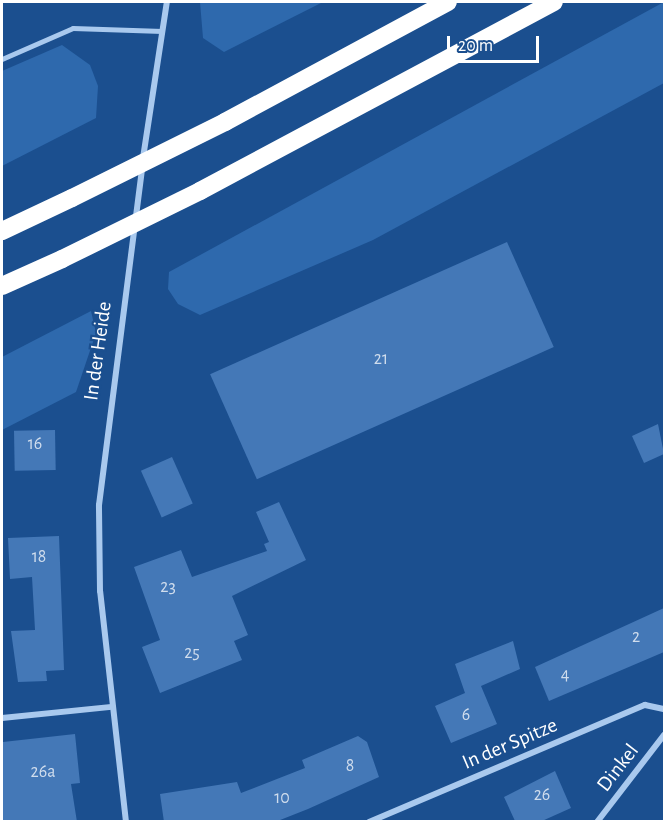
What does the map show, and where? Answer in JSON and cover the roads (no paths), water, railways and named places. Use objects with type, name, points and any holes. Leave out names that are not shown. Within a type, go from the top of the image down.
[{"type":"highway","points":[[2,231],[225,122],[448,2]]},
{"type":"highway","points":[[2,286],[200,191],[554,2]]},
{"type":"street","name":"In der Heide","points":[[126,822],[111,707],[99,505],[106,415],[167,2]]},
{"type":"street","name":"In der Spitze","points":[[369,822],[645,705],[664,709]]},
{"type":"street","points":[[2,718],[111,707]]},
{"type":"street","name":"Dinkel","points":[[597,822],[664,735]]},
{"type":"lane","points":[[2,59],[73,28],[162,31]]}]
